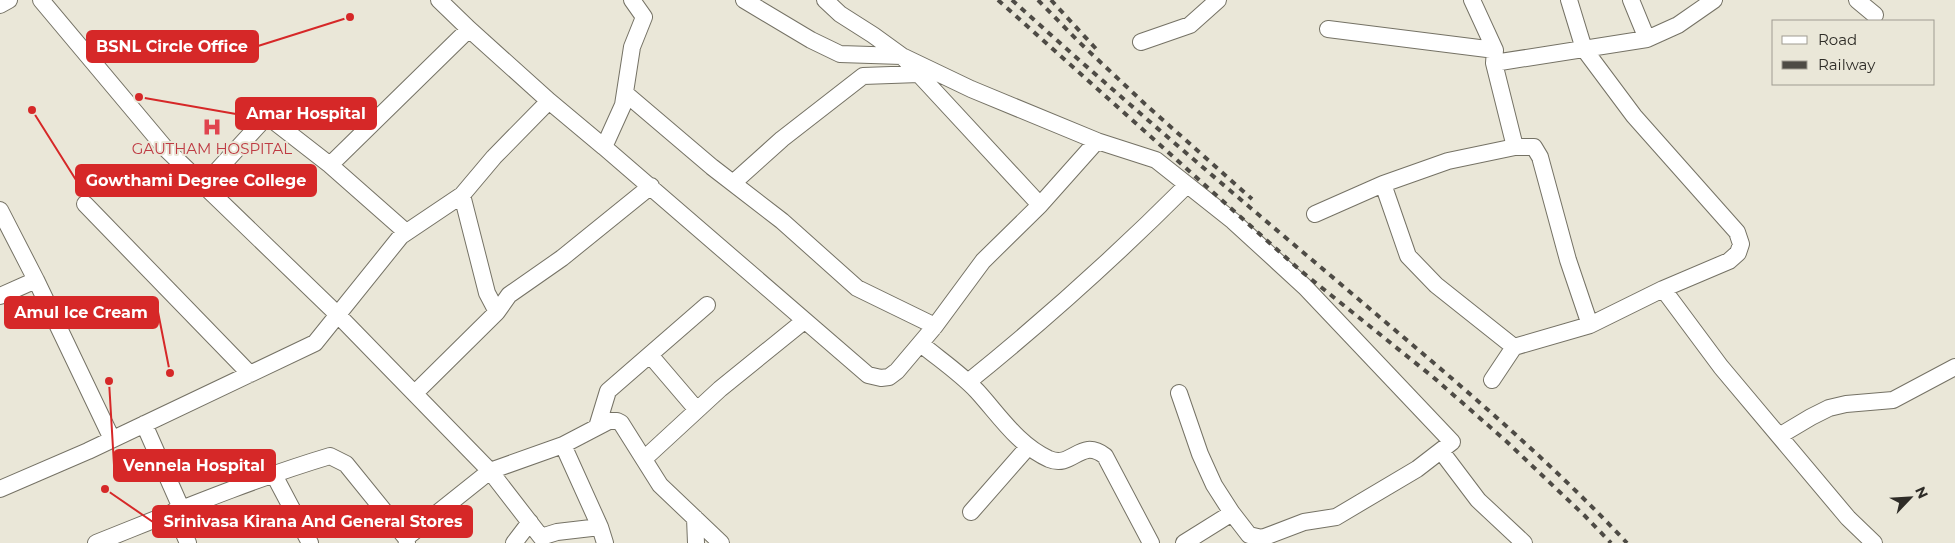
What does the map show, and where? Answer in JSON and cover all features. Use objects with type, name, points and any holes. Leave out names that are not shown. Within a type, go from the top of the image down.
[{"type":"street","points":[[0,5],[10,0]]},
{"type":"street","points":[[41,0],[166,149],[342,309],[415,394],[490,471],[541,537],[557,532],[600,527]]},
{"type":"street","points":[[439,0],[549,101],[651,186],[868,375],[881,378],[888,377],[897,371],[921,344],[983,261],[1040,205],[1097,141]]},
{"type":"street","points":[[604,147],[623,105],[632,47],[644,17],[632,0]]},
{"type":"street","points":[[744,0],[811,40],[840,54],[902,56],[1040,205]]},
{"type":"street","points":[[825,0],[840,14],[902,56],[971,89],[1097,141],[1156,160],[1234,222],[1305,287],[1452,442],[1417,469],[1336,517],[1304,522],[1262,538],[1248,535],[1214,485],[1200,454],[1179,393]]},
{"type":"street","points":[[1141,42],[1190,25],[1218,0]]},
{"type":"street","points":[[1472,0],[1494,56],[1515,147]]},
{"type":"street","points":[[1492,380],[1514,348],[1590,326],[1663,289],[1728,261],[1738,253],[1742,244],[1737,232],[1634,116],[1584,49],[1569,0]]},
{"type":"street","points":[[1631,0],[1647,39]]},
{"type":"street","points":[[1328,29],[1494,56],[1584,49],[1647,39],[1678,26],[1714,0]]},
{"type":"street","points":[[1858,0],[1875,15]]},
{"type":"street","points":[[330,165],[469,29]]},
{"type":"street","points":[[733,183],[782,139],[863,76],[919,74]]},
{"type":"street","points":[[625,93],[733,183],[782,221],[857,288],[935,326]]},
{"type":"street","points":[[0,489],[112,439],[315,343],[406,232],[462,195],[494,157],[549,101]]},
{"type":"street","points":[[204,185],[267,116],[330,165],[406,232]]},
{"type":"street","points":[[1315,214],[1383,184],[1448,161],[1515,147],[1534,147],[1540,157],[1568,260],[1590,326]]},
{"type":"street","points":[[1383,184],[1408,256],[1436,285],[1514,348]]},
{"type":"street","points":[[968,382],[1022,338],[1122,250],[1187,185]]},
{"type":"street","points":[[415,394],[497,312],[509,295],[562,258],[651,186]]},
{"type":"street","points":[[462,195],[487,293],[497,312]]},
{"type":"street","points":[[84,204],[250,374]]},
{"type":"street","points":[[0,210],[36,280],[112,439]]},
{"type":"street","points":[[0,296],[36,280]]},
{"type":"street","points":[[1663,289],[1720,367],[1848,518],[1874,543]]},
{"type":"street","points":[[597,427],[608,391],[707,305]]},
{"type":"street","points":[[644,460],[720,389],[804,320]]},
{"type":"street","points":[[921,344],[968,382],[1028,447],[1050,460],[1062,462],[1086,449],[1096,449],[1105,456],[1151,543]]},
{"type":"street","points":[[650,355],[697,410]]},
{"type":"street","points":[[1779,436],[1811,416],[1829,408],[1846,404],[1893,400],[1955,367]]},
{"type":"street","points":[[96,543],[273,473],[330,456],[346,464],[406,540],[490,471],[563,445],[609,421],[621,423],[660,485],[721,543]]},
{"type":"street","points":[[144,424],[178,509],[188,543]]},
{"type":"street","points":[[563,445],[600,527],[605,543]]},
{"type":"street","points":[[971,512],[1028,447]]},
{"type":"street","points":[[1440,451],[1478,500],[1524,543]]},
{"type":"street","points":[[273,473],[310,543]]},
{"type":"street","points":[[1184,543],[1232,513]]},
{"type":"street","points":[[695,518],[696,543]]},
{"type":"street","points":[[514,543],[530,522]]},
{"type":"railway","points":[[998,0],[1301,271],[1433,377],[1506,441],[1611,543]]},
{"type":"railway","points":[[1012,0],[1170,139],[1482,405],[1556,472],[1627,543]]},
{"type":"railway","points":[[1038,0],[1079,42],[1145,104],[1252,199]]},
{"type":"railway","points":[[1051,0],[1099,52]]},
{"type":"place","name":"BSNL Circle Office","points":[[350,17]]},
{"type":"place","name":"Amar Hospital","points":[[139,97]]},
{"type":"place","name":"Gowthami Degree College","points":[[32,110]]},
{"type":"place","name":"GAUTHAM HOSPITAL","points":[[212,127]]},
{"type":"place","name":"Amul Ice Cream","points":[[170,373]]},
{"type":"place","name":"Vennela Hospital","points":[[109,381]]},
{"type":"place","name":"Srinivasa Kirana And General Stores","points":[[105,489]]}]
